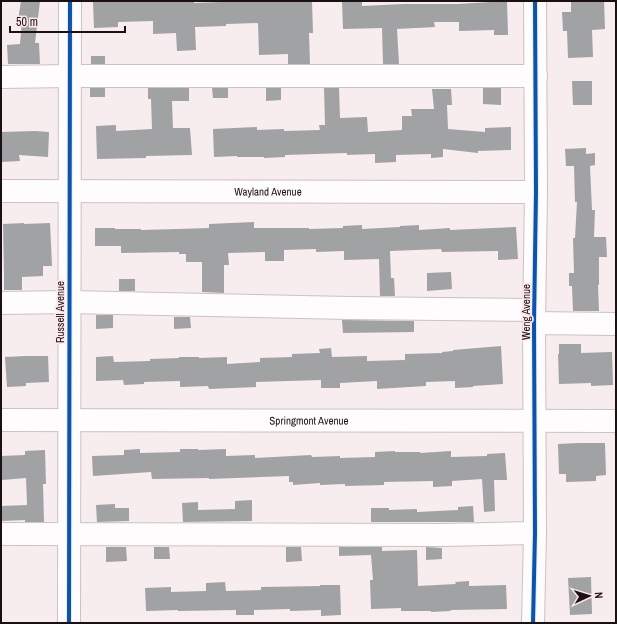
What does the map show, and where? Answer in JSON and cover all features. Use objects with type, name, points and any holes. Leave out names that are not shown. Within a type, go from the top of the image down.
[{"type":"street","name":"Russell Avenue","points":[[69,623],[70,1]]},
{"type":"street","name":"Weng Avenue","points":[[533,623],[535,533],[535,1]]},
{"type":"street","points":[[1,77],[536,76]]},
{"type":"street","name":"Wayland Avenue","points":[[1,191],[536,192]]},
{"type":"street","points":[[1,303],[69,302],[349,308],[534,316],[616,324]]},
{"type":"street","name":"Springmont Avenue","points":[[1,420],[616,421]]},
{"type":"street","points":[[1,534],[443,535],[535,533]]},
{"type":"building","points":[[21,1],[40,1],[35,43],[39,43],[40,64],[8,64],[7,45],[20,44],[22,21],[18,20]]},
{"type":"building","points":[[93,1],[194,1],[194,3],[312,1],[313,33],[309,33],[310,64],[288,64],[288,54],[259,55],[258,23],[195,27],[196,50],[177,51],[176,33],[153,34],[153,21],[118,22],[118,27],[94,28]]},
{"type":"building","points":[[362,1],[362,6],[458,4],[507,1],[508,35],[494,35],[494,30],[459,31],[459,22],[434,22],[435,27],[397,29],[399,64],[383,64],[382,28],[343,29],[342,2]]},
{"type":"building","points":[[571,1],[604,1],[605,29],[592,30],[593,57],[568,58],[567,31],[563,31],[562,12],[571,12]]},
{"type":"building","points":[[91,56],[105,56],[105,64],[91,64]]},
{"type":"building","points":[[572,81],[592,81],[592,105],[573,105]]},
{"type":"building","points":[[90,88],[105,88],[105,97],[90,97]]},
{"type":"building","points":[[148,88],[189,88],[189,101],[172,101],[173,128],[190,128],[192,155],[97,159],[96,126],[116,125],[116,131],[152,129],[151,99],[148,99]]},
{"type":"building","points":[[212,88],[228,88],[228,98],[213,98]]},
{"type":"building","points":[[266,88],[281,88],[281,100],[266,101]]},
{"type":"building","points":[[324,88],[339,88],[340,118],[367,117],[368,132],[402,130],[402,116],[412,116],[411,109],[434,109],[432,89],[451,89],[452,105],[447,105],[448,129],[485,132],[485,128],[511,127],[511,150],[478,151],[478,153],[443,149],[443,157],[431,158],[431,154],[396,155],[396,162],[375,163],[375,154],[347,155],[347,153],[285,155],[285,157],[264,158],[237,156],[214,157],[213,129],[257,127],[257,130],[320,130],[319,125],[325,125]]},
{"type":"building","points":[[483,88],[501,88],[501,105],[483,104]]},
{"type":"building","points":[[1,132],[49,132],[48,157],[19,155],[20,161],[1,162]]},
{"type":"building","points":[[586,148],[586,154],[595,153],[595,165],[590,166],[592,210],[595,210],[594,237],[606,237],[607,257],[599,257],[599,311],[573,311],[572,286],[569,286],[569,273],[574,273],[573,238],[575,238],[577,202],[575,202],[574,166],[566,166],[565,149]]},
{"type":"building","points":[[254,222],[254,228],[309,229],[343,228],[343,226],[362,225],[362,229],[419,225],[419,230],[450,228],[450,230],[516,227],[518,259],[498,260],[498,251],[442,252],[441,249],[390,251],[391,278],[394,278],[395,296],[380,296],[379,259],[344,260],[344,251],[316,252],[316,249],[284,250],[284,261],[265,261],[265,252],[228,253],[229,265],[224,265],[224,293],[202,292],[202,262],[186,262],[186,254],[179,254],[179,252],[121,253],[121,246],[95,246],[95,228],[141,230],[209,228],[209,224]]},
{"type":"building","points":[[50,223],[52,266],[43,266],[43,276],[22,277],[22,290],[4,290],[3,224]]},
{"type":"building","points":[[451,272],[452,289],[427,291],[427,273]]},
{"type":"building","points":[[119,279],[135,279],[135,291],[119,291]]},
{"type":"building","points":[[96,315],[113,315],[113,328],[96,329]]},
{"type":"building","points":[[174,317],[190,317],[191,328],[174,329]]},
{"type":"building","points":[[342,320],[414,321],[414,332],[343,333]]},
{"type":"building","points":[[559,344],[581,344],[581,353],[612,352],[613,385],[591,386],[591,383],[559,384]]},
{"type":"building","points":[[501,346],[503,384],[473,387],[455,388],[455,381],[426,382],[426,386],[377,389],[377,381],[340,383],[340,388],[321,388],[321,380],[256,382],[256,387],[209,389],[208,386],[180,387],[180,381],[144,382],[144,384],[124,385],[123,380],[96,381],[96,357],[113,356],[114,362],[150,361],[150,359],[179,357],[227,357],[227,364],[260,362],[260,358],[292,357],[292,354],[320,353],[319,349],[331,348],[332,357],[367,356],[367,361],[405,360],[405,354],[442,353],[453,350]]},
{"type":"building","points":[[48,356],[49,382],[26,383],[26,386],[7,387],[5,357]]},
{"type":"building","points":[[605,443],[606,475],[596,476],[596,481],[566,482],[566,474],[559,474],[558,444]]},
{"type":"building","points":[[140,449],[140,453],[180,452],[180,449],[226,449],[226,456],[255,455],[255,458],[311,455],[312,457],[340,456],[340,458],[375,457],[375,452],[395,451],[420,453],[451,451],[451,457],[487,456],[487,454],[505,453],[507,480],[494,480],[495,511],[484,512],[482,479],[452,481],[452,486],[433,487],[433,481],[384,482],[384,485],[345,486],[345,484],[320,485],[320,483],[293,485],[293,482],[289,482],[289,476],[209,479],[152,479],[151,472],[93,476],[92,456],[124,455],[124,450]]},
{"type":"building","points":[[45,450],[46,484],[43,484],[44,522],[25,522],[25,520],[2,521],[1,506],[27,505],[26,478],[2,480],[1,456],[25,455],[25,451]]},
{"type":"building","points":[[252,500],[252,521],[183,522],[182,503],[198,502],[198,510],[235,509],[235,501]]},
{"type":"building","points":[[115,504],[115,508],[129,508],[129,521],[97,522],[96,505]]},
{"type":"building","points":[[473,506],[474,522],[371,522],[371,508],[389,508],[389,510],[417,509],[417,512],[458,510],[458,507]]},
{"type":"building","points":[[106,547],[126,547],[127,561],[106,562]]},
{"type":"building","points":[[154,547],[169,547],[170,559],[154,559]]},
{"type":"building","points":[[286,547],[301,547],[302,561],[286,562]]},
{"type":"building","points":[[339,547],[382,547],[382,551],[417,550],[418,586],[456,584],[455,582],[469,581],[469,586],[506,585],[507,609],[450,610],[451,611],[431,612],[401,611],[401,608],[371,609],[370,580],[373,580],[371,555],[339,556]]},
{"type":"building","points":[[426,547],[442,548],[442,559],[426,560]]},
{"type":"building","points":[[591,577],[592,614],[570,615],[568,578]]},
{"type":"building","points":[[225,582],[226,591],[261,590],[261,587],[340,585],[341,615],[321,616],[321,610],[290,611],[290,609],[254,610],[254,615],[236,615],[236,610],[146,611],[145,588],[171,587],[171,592],[206,591],[206,583]]},
{"type":"cycle path","points":[[69,623],[70,1]]},
{"type":"cycle path","points":[[533,623],[535,533],[535,1]]}]
